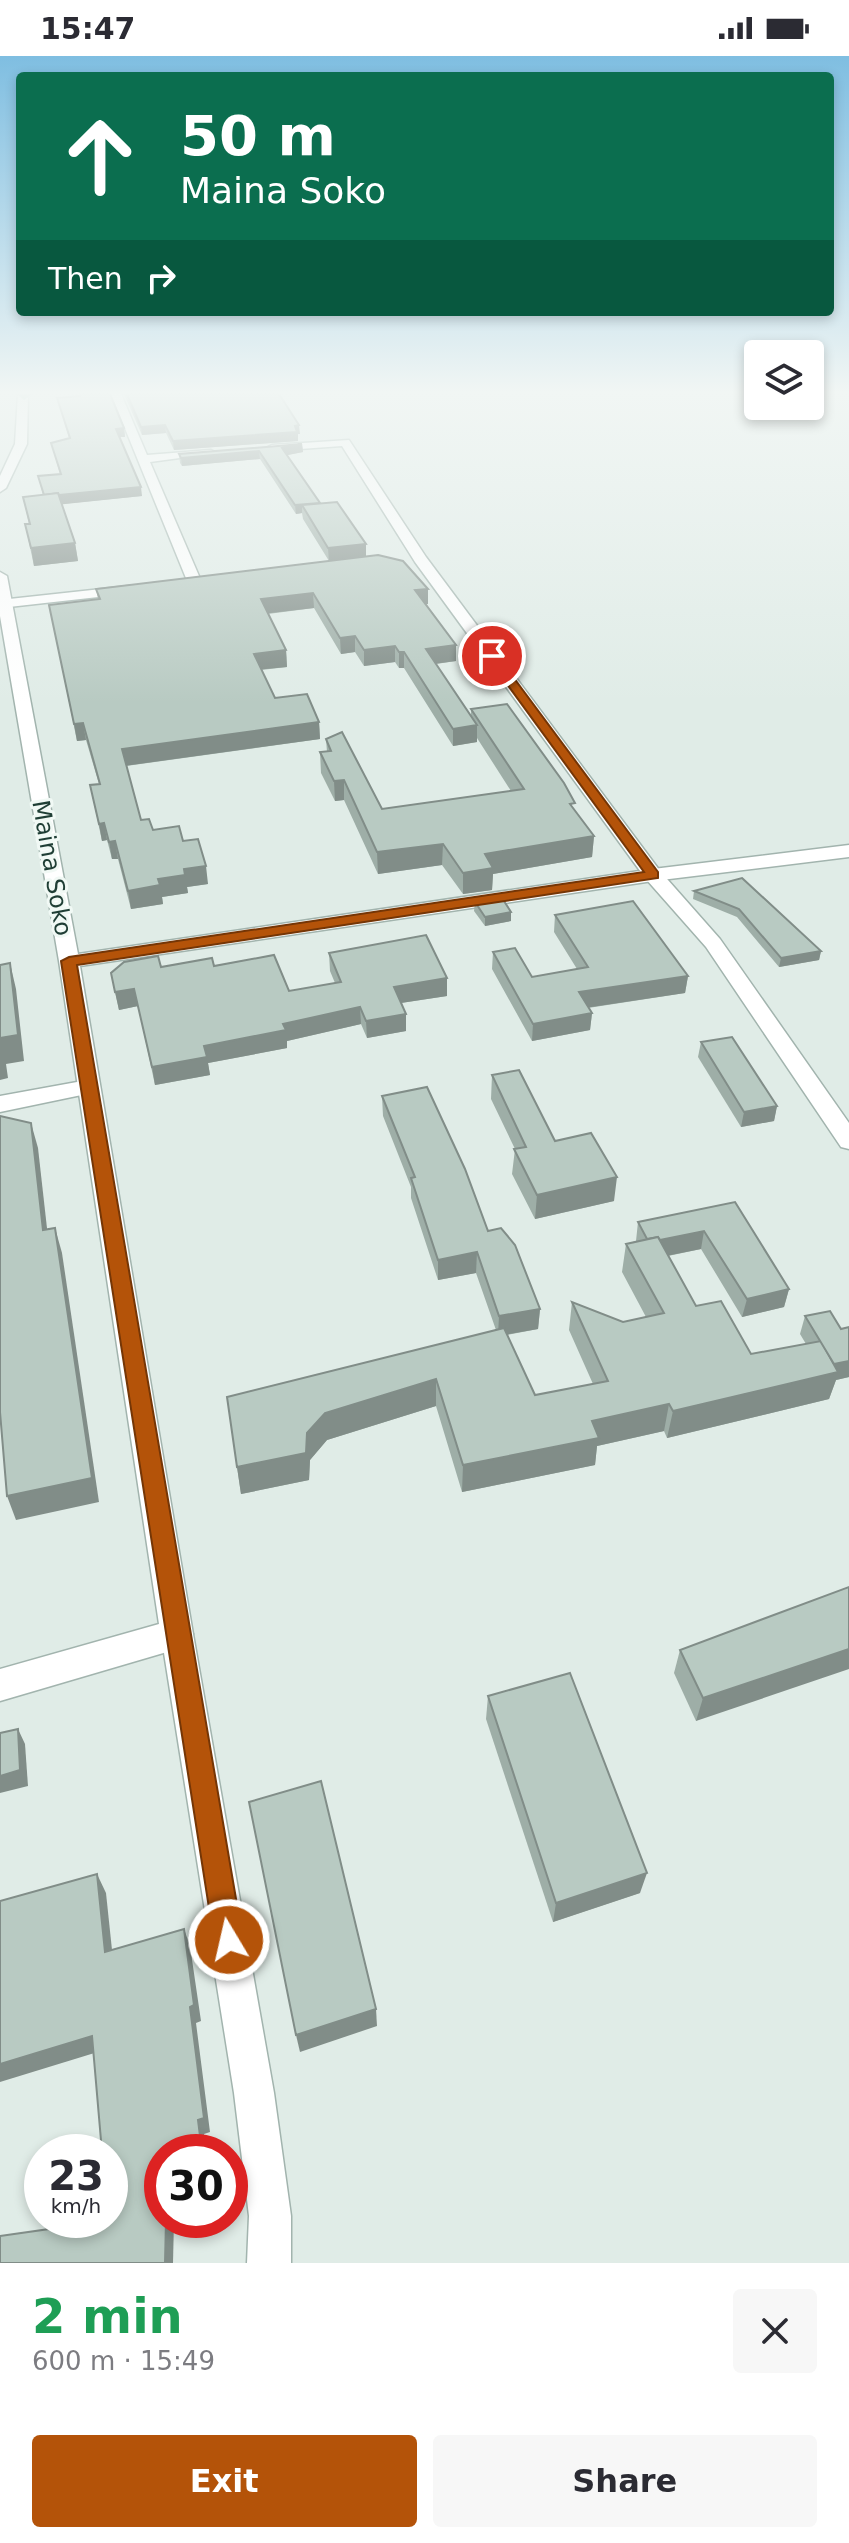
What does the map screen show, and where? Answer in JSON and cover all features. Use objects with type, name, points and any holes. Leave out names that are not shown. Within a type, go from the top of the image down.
[{"type":"street","points":[[161,497],[202,582],[179,585]]},
{"type":"street","points":[[377,497],[413,560],[653,875],[713,943],[849,1141]]},
{"type":"street","name":"Maina Soko","points":[[0,576],[69,961],[254,2093],[270,2216],[269,2263]]},
{"type":"street","points":[[3,604],[148,588]]},
{"type":"street","points":[[69,961],[653,875],[849,851]]},
{"type":"street","points":[[0,1104],[88,1087]]},
{"type":"street","points":[[0,1685],[177,1634]]},
{"type":"building","points":[[23,497],[59,497],[75,543],[31,548],[25,524],[30,524]]},
{"type":"building","points":[[290,497],[316,497],[320,503],[295,505]]},
{"type":"building","points":[[337,502],[366,544],[328,548],[302,505]]},
{"type":"building","points":[[378,555],[403,561],[428,589],[415,590],[456,645],[426,649],[477,725],[453,729],[404,652],[399,652],[395,646],[364,650],[355,636],[340,638],[313,593],[261,599],[286,650],[254,654],[275,698],[307,694],[319,722],[122,749],[141,820],[149,819],[153,830],[179,826],[183,841],[198,839],[206,866],[184,869],[185,875],[158,879],[160,885],[128,891],[115,841],[109,842],[104,823],[99,824],[90,785],[100,784],[83,723],[74,724],[49,605],[100,599],[96,589]]},
{"type":"building","points":[[507,704],[564,783],[575,803],[570,804],[594,836],[485,854],[493,868],[463,873],[443,844],[377,852],[344,780],[334,781],[320,752],[331,751],[326,739],[342,732],[382,809],[524,789],[471,709]]},
{"type":"building","points":[[742,878],[821,951],[781,958],[739,909],[694,891]]},
{"type":"building","points":[[502,898],[511,912],[485,917],[475,902]]},
{"type":"building","points":[[633,901],[688,976],[579,992],[592,1013],[533,1024],[493,952],[515,948],[532,977],[588,967],[555,915]]},
{"type":"building","points":[[426,935],[447,978],[394,987],[406,1014],[366,1021],[360,1007],[283,1024],[286,1030],[204,1046],[207,1057],[152,1067],[134,989],[115,992],[111,973],[124,962],[158,956],[161,967],[212,958],[214,966],[274,955],[289,991],[341,982],[329,953]]},
{"type":"building","points":[[10,963],[18,1035],[0,1038],[0,965]]},
{"type":"building","points":[[732,1037],[777,1106],[744,1112],[701,1042]]},
{"type":"building","points":[[519,1070],[555,1141],[591,1133],[617,1177],[537,1195],[514,1149],[526,1147],[492,1075]]},
{"type":"building","points":[[427,1087],[465,1169],[488,1231],[501,1228],[515,1245],[540,1309],[499,1316],[477,1252],[438,1260],[411,1178],[415,1177],[382,1096]]},
{"type":"building","points":[[0,1116],[31,1123],[43,1230],[55,1228],[92,1478],[7,1496],[0,1412]]},
{"type":"building","points":[[735,1202],[789,1289],[747,1299],[704,1231],[660,1240],[658,1237],[647,1239],[638,1222]]},
{"type":"building","points":[[658,1237],[696,1306],[721,1301],[751,1354],[821,1341],[838,1372],[673,1411],[669,1404],[592,1421],[599,1438],[463,1465],[436,1379],[325,1413],[307,1433],[306,1453],[237,1467],[227,1397],[504,1328],[535,1395],[608,1381],[572,1302],[623,1322],[664,1313],[626,1244]]},
{"type":"building","points":[[830,1311],[841,1329],[849,1327],[849,1361],[834,1364],[805,1316]]},
{"type":"building","points":[[849,1587],[849,1649],[703,1698],[680,1650]]},
{"type":"building","points":[[570,1673],[647,1873],[556,1903],[488,1696]]},
{"type":"building","points":[[18,1729],[20,1770],[0,1776],[0,1733]]},
{"type":"building","points":[[321,1781],[376,2009],[296,2035],[249,1802]]},
{"type":"building","points":[[97,1874],[105,1952],[184,1929],[204,2118],[198,2120],[200,2134],[144,2134],[144,2238],[166,2238],[165,2263],[0,2263],[0,2236],[24,2233],[24,2238],[128,2238],[128,2134],[100,2134],[92,2036],[0,2064],[0,1901]]},
{"type":"route","points":[[229,1940],[69,961],[653,875],[492,656]]}]
